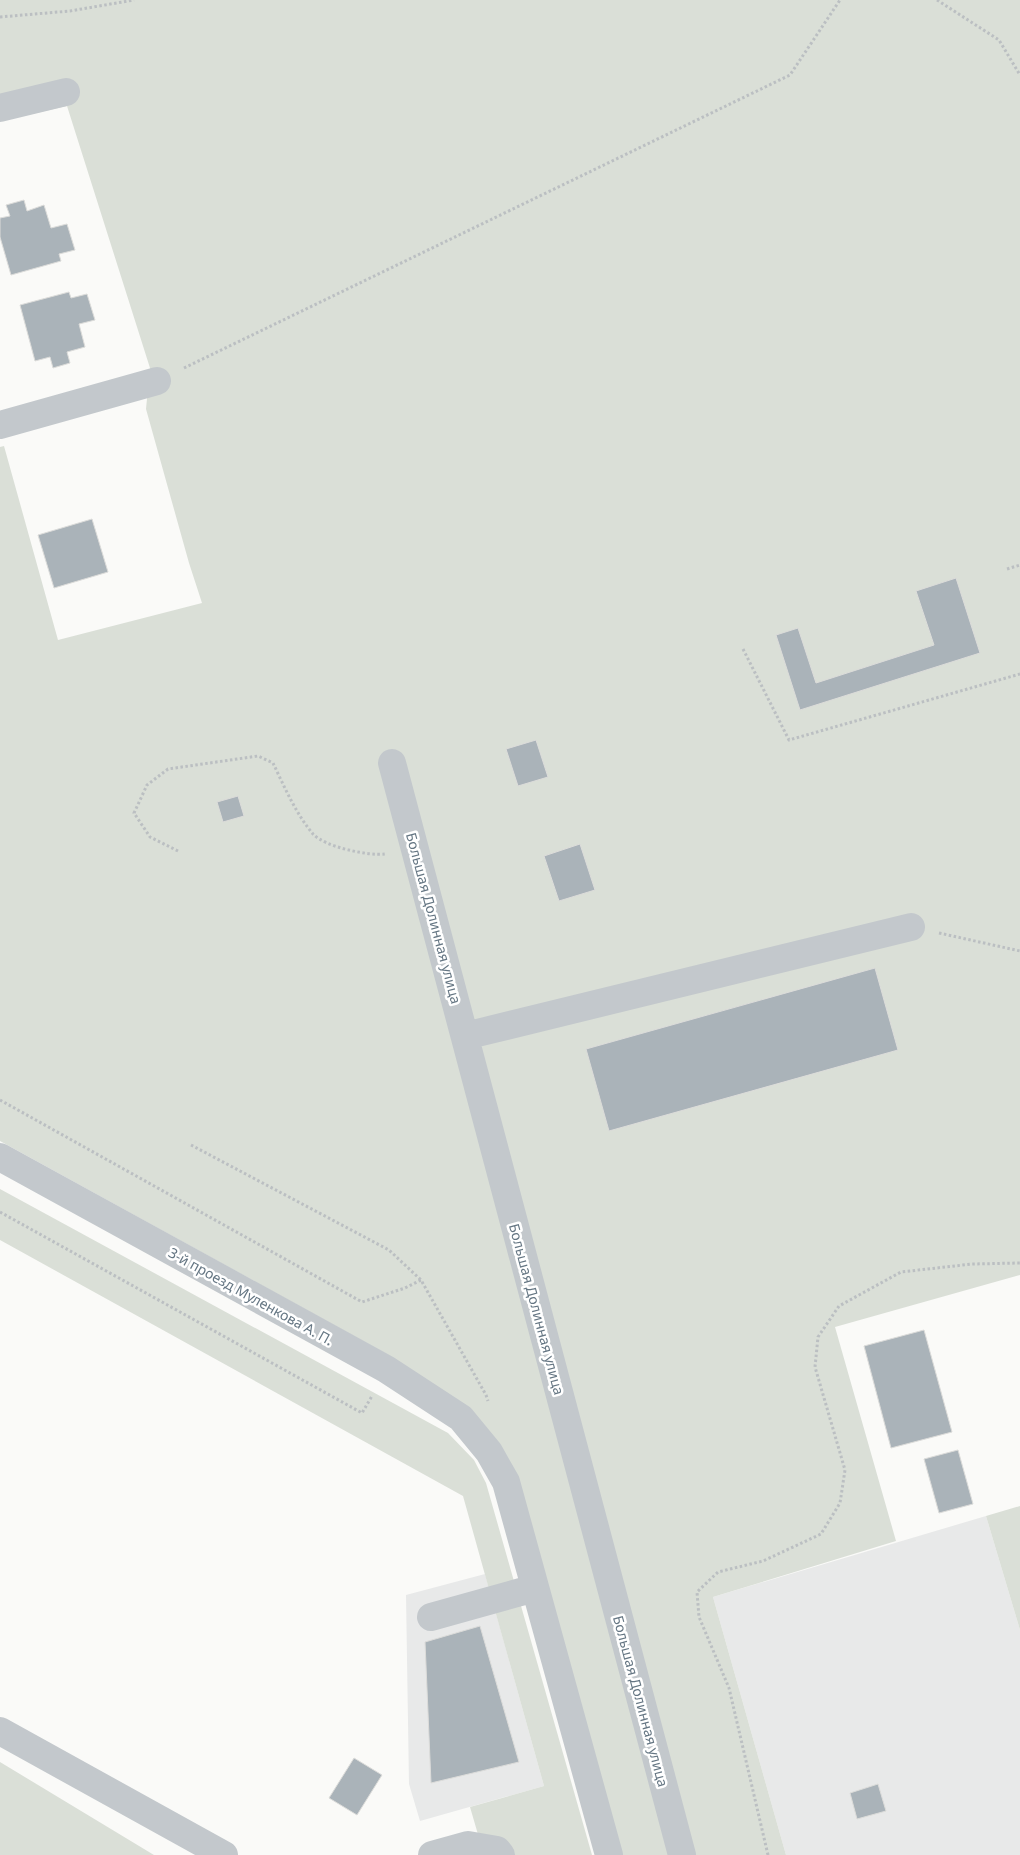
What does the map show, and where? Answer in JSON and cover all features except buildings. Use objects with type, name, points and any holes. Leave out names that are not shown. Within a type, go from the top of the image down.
[{"type":"street","points":[[0,108],[66,92]]},
{"type":"street","points":[[0,425],[157,381]]},
{"type":"street","name":"Большая Долинная улица","points":[[392,764],[682,1855]]},
{"type":"street","points":[[465,1036],[911,927]]},
{"type":"street","name":"3-й проезд Муленкова А. П.","points":[[0,1158],[386,1369],[461,1418],[489,1452],[506,1482],[535,1588]]},
{"type":"street","points":[[431,1617],[535,1588],[608,1855]]},
{"type":"street","points":[[0,1731],[224,1855]]},
{"type":"street","points":[[432,1855],[468,1845],[497,1850],[502,1855]]},
{"type":"path","points":[[0,17],[70,11],[134,0]]},
{"type":"path","points":[[157,381],[790,75],[840,0]]},
{"type":"path","points":[[937,0],[999,40],[1020,75]]},
{"type":"path","points":[[1007,569],[1020,565]]},
{"type":"path","points":[[743,650],[789,740],[1020,674]]},
{"type":"path","points":[[178,851],[150,837],[134,814],[147,785],[168,770],[258,756],[273,763],[289,797],[314,835],[343,850],[377,855],[416,852]]},
{"type":"path","points":[[911,927],[1020,950]]},
{"type":"path","points":[[0,1100],[362,1302],[405,1288],[421,1280]]},
{"type":"path","points":[[191,1145],[389,1250],[421,1280],[486,1394],[488,1403]]},
{"type":"path","points":[[0,1212],[362,1413],[386,1369]]},
{"type":"path","points":[[768,1855],[729,1688],[700,1617],[697,1592],[718,1572],[763,1561],[821,1534],[840,1503],[845,1470],[815,1367],[818,1337],[838,1306],[901,1272],[972,1264],[1020,1263]]},
{"type":"shaded area","points":[[0,0],[1020,0],[1020,1275],[835,1327],[896,1541],[713,1597],[786,1855],[622,1855],[469,1412],[392,1357],[0,1141],[0,447],[4,446],[58,640],[202,603],[146,409],[150,368],[67,106],[0,121]]},
{"type":"shaded area","points":[[0,1189],[448,1433],[474,1460],[486,1483],[592,1855],[484,1855],[470,1807],[544,1786],[463,1496],[0,1240]]},
{"type":"shaded area","points":[[1020,1506],[1020,1630],[986,1516]]},
{"type":"shaded area","points":[[986,1516],[1020,1630],[1020,1855],[786,1855],[713,1597]]},
{"type":"shaded area","points":[[485,1574],[544,1786],[420,1821],[409,1784],[406,1595]]},
{"type":"shaded area","points":[[0,1762],[154,1855],[0,1855]]}]
